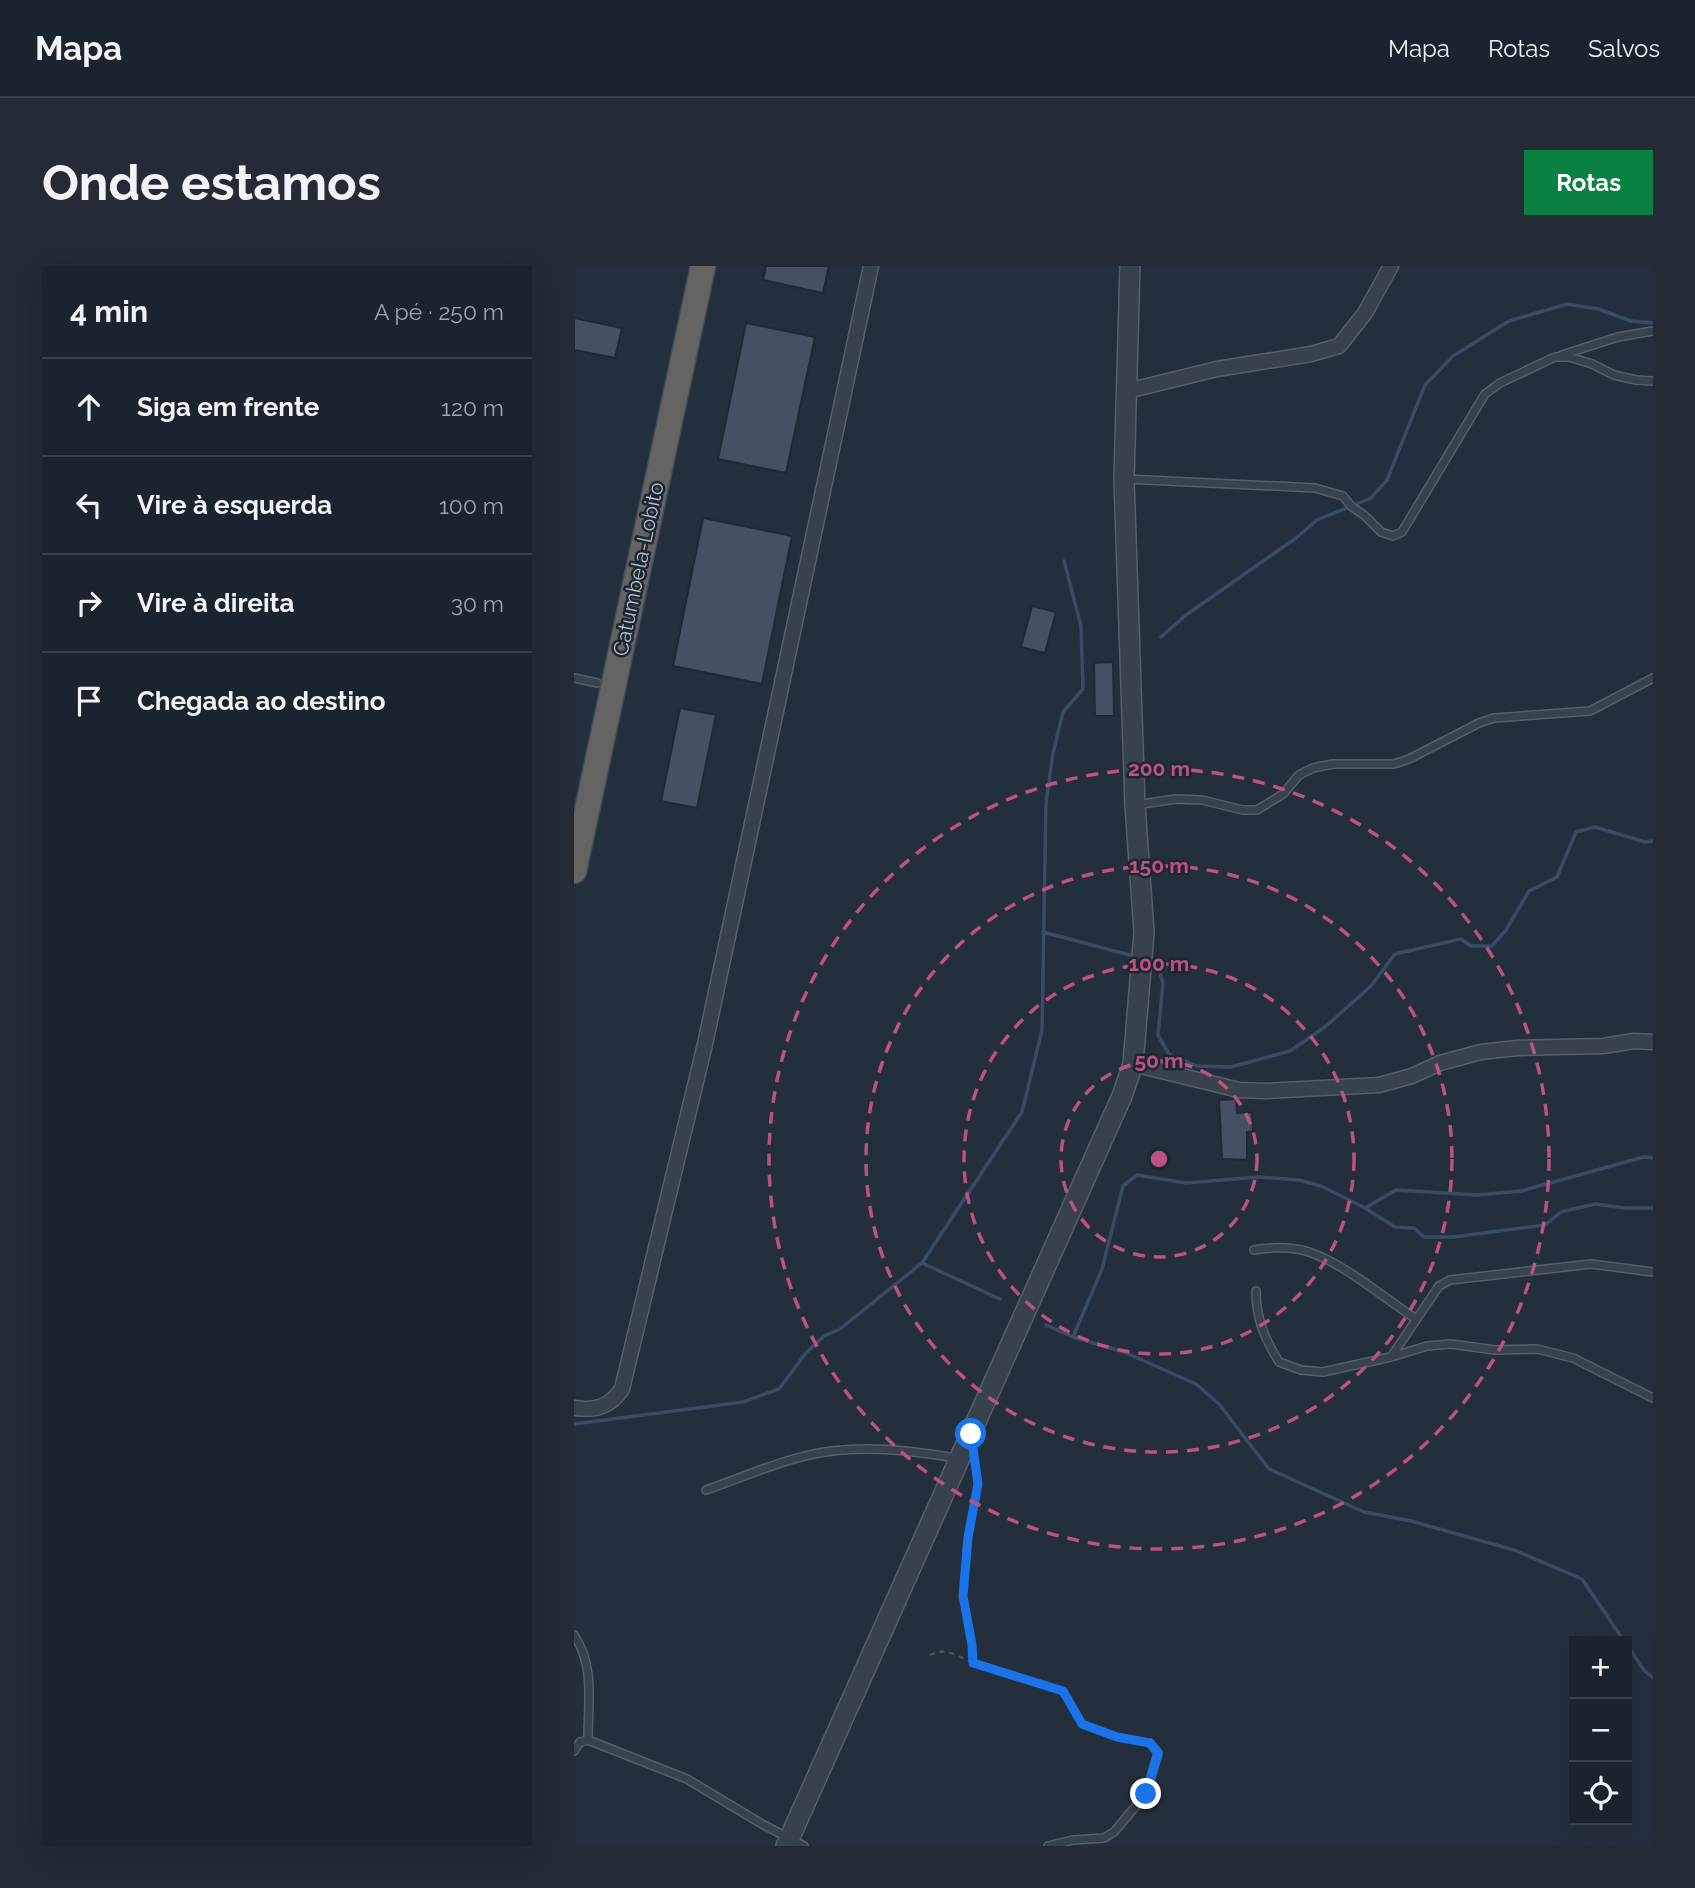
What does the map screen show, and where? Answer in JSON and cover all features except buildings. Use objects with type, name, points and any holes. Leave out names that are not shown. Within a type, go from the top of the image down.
[{"type":"highway","name":"Catumbela-Lobito","points":[[574,789],[585,680],[685,266]]},
{"type":"highway","name":"Catumbela-Lobito","points":[[574,871],[703,266]]},
{"type":"street","points":[[574,1408],[586,1410],[609,1404],[622,1389],[705,1044],[872,266]]},
{"type":"street","points":[[793,1843],[1122,1096],[1133,1064],[1144,932],[1135,805],[1124,479],[1130,266]]},
{"type":"street","points":[[1127,391],[1217,369],[1311,354],[1339,346],[1365,313],[1391,266]]},
{"type":"street","points":[[1133,1064],[1239,1090],[1291,1090],[1380,1085],[1412,1076],[1440,1063],[1481,1052],[1517,1048],[1604,1046],[1634,1041],[1653,1042]]},
{"type":"lane","points":[[1124,479],[1315,488],[1343,496],[1381,532],[1393,536],[1402,533],[1485,394],[1500,383],[1555,357],[1618,337],[1653,331]]},
{"type":"lane","points":[[1555,357],[1569,357],[1592,364],[1614,375],[1653,381]]},
{"type":"lane","points":[[1135,805],[1176,799],[1202,800],[1243,810],[1257,810],[1283,794],[1299,775],[1313,768],[1333,764],[1394,764],[1494,718],[1591,711],[1653,678]]},
{"type":"lane","points":[[1254,1250],[1287,1248],[1309,1252],[1348,1273],[1416,1320]]},
{"type":"lane","points":[[1391,1357],[1439,1286],[1450,1280],[1591,1264],[1653,1272]]},
{"type":"lane","points":[[1255,1291],[1258,1321],[1279,1363],[1301,1370],[1323,1372],[1427,1346],[1451,1344],[1494,1350],[1536,1349],[1573,1358],[1653,1398]]},
{"type":"lane","points":[[706,1490],[798,1458],[825,1452],[895,1449],[960,1459]]},
{"type":"lane","points":[[574,1635],[583,1649],[588,1668],[588,1740]]},
{"type":"lane","points":[[574,1751],[580,1742],[588,1740],[687,1779],[793,1843]]},
{"type":"lane","points":[[1048,1846],[1073,1840],[1104,1838],[1114,1832],[1146,1794],[1158,1753],[1150,1743]]},
{"type":"path","points":[[971,1434],[978,1484],[968,1537],[963,1596],[973,1663]]},
{"type":"path","points":[[930,1655],[942,1650],[973,1663],[1063,1691],[1082,1724],[1117,1737],[1150,1743]]},
{"type":"waterway","points":[[1161,637],[1186,615],[1296,538],[1317,520],[1371,498],[1387,480],[1425,385],[1453,356],[1509,321],[1567,304],[1598,309],[1631,321],[1653,323]]},
{"type":"waterway","points":[[574,1424],[743,1402],[779,1389],[806,1353],[824,1336],[840,1329],[922,1263],[1022,1112],[1042,1030],[1046,803],[1053,753],[1063,712],[1083,689],[1081,626],[1064,561]]},
{"type":"waterway","points":[[1147,961],[1158,967],[1163,983],[1158,1035],[1169,1054],[1197,1066],[1231,1067],[1290,1051],[1325,1027],[1371,986],[1395,954],[1461,939],[1471,946],[1492,946],[1506,930],[1529,891],[1557,877],[1576,832],[1595,827],[1645,842],[1653,841]]},
{"type":"waterway","points":[[1043,932],[1137,957]]},
{"type":"waterway","points":[[1365,1208],[1396,1190],[1477,1195],[1521,1191],[1644,1157],[1653,1158]]},
{"type":"waterway","points":[[1073,1337],[1102,1269],[1123,1186],[1137,1175],[1186,1183],[1259,1177],[1299,1180],[1321,1186],[1395,1227],[1414,1228],[1424,1237],[1453,1237],[1545,1225],[1561,1212],[1595,1204],[1653,1208]]},
{"type":"waterway","points":[[922,1263],[1000,1299]]},
{"type":"waterway","points":[[1046,1325],[1073,1337],[1124,1352],[1196,1384],[1219,1404],[1269,1469],[1364,1512],[1411,1521],[1514,1550],[1582,1579],[1621,1636]]},
{"type":"waterway","points":[[1632,1652],[1653,1678]]},
{"type":"route","points":[[971,1434],[978,1484],[968,1537],[963,1596],[973,1663],[1063,1691],[1082,1724],[1117,1737],[1150,1743],[1158,1753],[1146,1794]]}]
